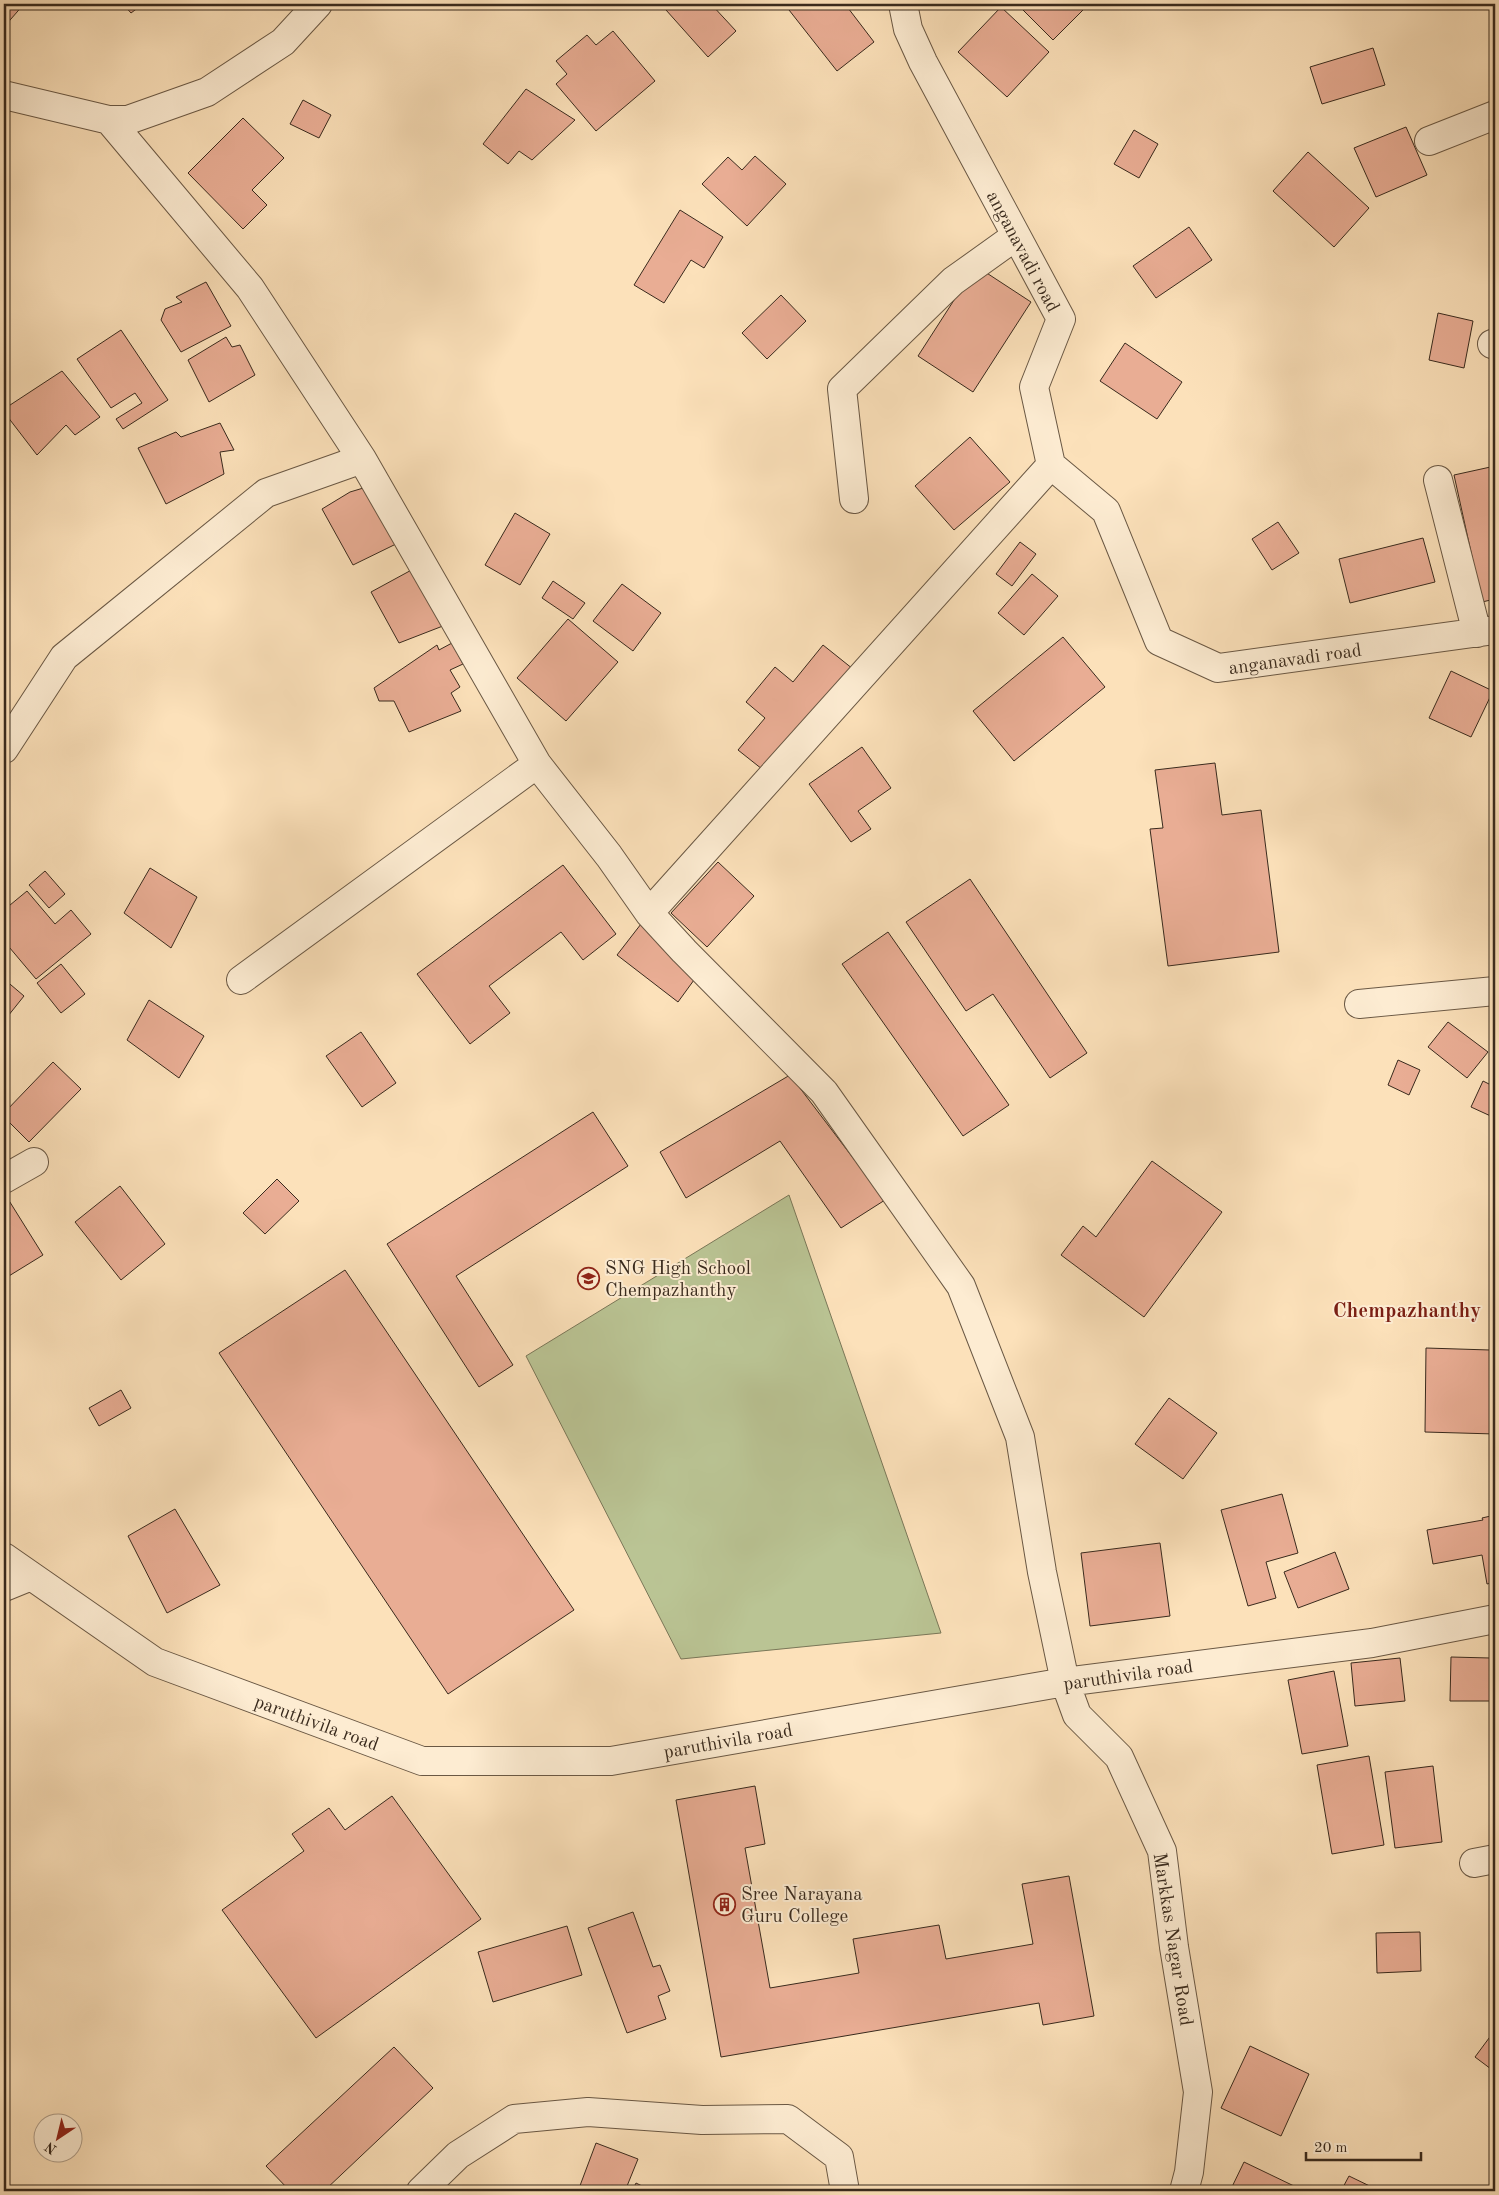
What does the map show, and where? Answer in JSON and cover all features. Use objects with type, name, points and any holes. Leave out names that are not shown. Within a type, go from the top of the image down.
[{"type":"street","points":[[4,95],[109,120],[128,120],[207,92],[283,42],[318,4]]},
{"type":"street","name":"anganavadi road","points":[[903,4],[908,29],[923,62],[1061,319],[1034,387],[1051,466],[1106,511],[1159,641],[1218,668],[1486,632]]},
{"type":"street","points":[[1429,141],[1495,115]]},
{"type":"street","name":"Markkas Nagar Road","points":[[109,120],[250,288],[362,459],[537,764],[609,856],[649,913],[684,951],[824,1092],[961,1286],[1020,1437],[1042,1572],[1065,1682],[1077,1715],[1119,1757],[1162,1851],[1174,1947],[1198,2092],[1189,2172],[1184,2191]]},
{"type":"street","points":[[854,499],[842,389],[953,281],[1016,236]]},
{"type":"street","points":[[4,749],[64,657],[258,499],[266,493],[362,459]]},
{"type":"street","points":[[649,913],[1051,466]]},
{"type":"street","points":[[1438,480],[1486,632]]},
{"type":"street","points":[[241,980],[537,764]]},
{"type":"street","points":[[1359,1004],[1495,991]]},
{"type":"street","points":[[4,1179],[34,1162]]},
{"type":"street","name":"paruthivila road","points":[[4,1557],[155,1662],[422,1761],[611,1761],[1065,1682],[1372,1642],[1495,1620]]},
{"type":"street","points":[[4,1587],[31,1576]]},
{"type":"street","points":[[420,2191],[458,2155],[514,2119],[588,2112],[702,2120],[788,2119],[840,2157],[845,2191]]},
{"type":"green space","points":[[789,1195],[941,1633],[681,1659],[526,1356]]},
{"type":"building","points":[[4,4],[24,4],[4,27]]},
{"type":"building","points":[[123,4],[143,4],[131,13]]},
{"type":"building","points":[[672,4],[711,4],[736,31],[708,57],[666,10]]},
{"type":"building","points":[[796,4],[845,4],[874,42],[837,71],[789,10]]},
{"type":"building","points":[[1089,4],[1053,40],[1018,5]]},
{"type":"building","points":[[1001,7],[1049,52],[1007,97],[958,52]]},
{"type":"building","points":[[613,31],[655,81],[596,131],[556,84],[567,74],[556,61],[587,35],[596,45]]},
{"type":"building","points":[[1373,48],[1385,85],[1322,104],[1310,67]]},
{"type":"building","points":[[526,89],[575,120],[532,160],[519,151],[508,164],[483,144]]},
{"type":"building","points":[[303,100],[331,115],[319,138],[290,124]]},
{"type":"building","points":[[243,118],[284,158],[252,190],[267,205],[243,229],[188,173]]},
{"type":"building","points":[[1406,127],[1427,175],[1376,197],[1354,148]]},
{"type":"building","points":[[1134,130],[1158,144],[1139,178],[1114,164]]},
{"type":"building","points":[[1308,152],[1369,208],[1334,247],[1273,191]]},
{"type":"building","points":[[755,156],[786,184],[747,226],[702,184],[728,157],[742,170]]},
{"type":"building","points":[[680,210],[723,237],[704,268],[691,260],[664,303],[634,285]]},
{"type":"building","points":[[1189,227],[1212,260],[1156,298],[1133,266]]},
{"type":"building","points":[[976,266],[1031,302],[973,392],[918,356]]},
{"type":"building","points":[[206,282],[231,326],[181,352],[161,320],[165,309],[182,302],[176,297]]},
{"type":"building","points":[[781,295],[806,321],[767,359],[742,333]]},
{"type":"building","points":[[1438,313],[1473,321],[1464,368],[1429,360]]},
{"type":"building","points":[[121,330],[168,400],[123,429],[116,419],[142,403],[135,393],[111,408],[77,359]]},
{"type":"building","points":[[226,337],[232,347],[240,345],[255,375],[209,402],[188,360]]},
{"type":"building","points":[[1125,343],[1182,382],[1157,419],[1100,381]]},
{"type":"building","points":[[62,371],[100,417],[75,435],[66,425],[37,455],[4,412],[4,409]]},
{"type":"building","points":[[220,423],[234,450],[220,452],[224,474],[166,504],[138,448],[176,432],[181,437]]},
{"type":"building","points":[[970,437],[1010,482],[954,530],[915,486]]},
{"type":"building","points":[[1495,466],[1495,599],[1482,602],[1454,475]]},
{"type":"building","points":[[370,486],[396,544],[353,565],[322,509],[350,492]]},
{"type":"building","points":[[515,513],[550,534],[520,585],[485,565]]},
{"type":"building","points":[[1278,522],[1299,553],[1272,570],[1252,539]]},
{"type":"building","points":[[1423,538],[1435,582],[1350,603],[1339,559]]},
{"type":"building","points":[[1020,542],[1036,554],[1012,586],[996,574]]},
{"type":"building","points":[[417,567],[448,624],[399,643],[371,592]]},
{"type":"building","points":[[1032,574],[1058,596],[1024,635],[998,613]]},
{"type":"building","points":[[553,581],[585,603],[573,619],[542,598]]},
{"type":"building","points":[[622,584],[661,613],[633,651],[593,621]]},
{"type":"building","points":[[568,619],[618,662],[566,721],[517,678]]},
{"type":"building","points":[[1063,637],[1105,687],[1014,761],[973,711]]},
{"type":"building","points":[[452,643],[463,664],[450,670],[460,687],[451,693],[461,711],[409,732],[394,701],[379,701],[374,688],[437,645],[439,650]]},
{"type":"building","points":[[823,645],[853,669],[767,773],[738,750],[765,718],[746,702],[775,667],[793,682]]},
{"type":"building","points":[[1451,671],[1493,691],[1471,737],[1429,718]]},
{"type":"building","points":[[862,747],[891,788],[858,811],[871,829],[851,842],[809,784]]},
{"type":"building","points":[[1215,763],[1222,815],[1261,810],[1279,952],[1168,966],[1150,829],[1163,828],[1155,770]]},
{"type":"building","points":[[718,862],[754,896],[707,947],[671,913]]},
{"type":"building","points":[[563,865],[616,934],[583,960],[561,932],[489,986],[510,1013],[470,1044],[417,974]]},
{"type":"building","points":[[150,868],[197,897],[171,948],[124,913]]},
{"type":"building","points":[[45,871],[65,894],[49,908],[29,885]]},
{"type":"building","points":[[970,879],[1087,1053],[1050,1078],[993,994],[966,1011],[906,922]]},
{"type":"building","points":[[27,891],[55,924],[71,910],[91,934],[36,979],[4,941],[4,910]]},
{"type":"building","points":[[641,924],[702,969],[678,1002],[617,955]]},
{"type":"building","points":[[888,932],[1009,1105],[963,1136],[842,964]]},
{"type":"building","points":[[61,964],[85,994],[61,1013],[37,983]]},
{"type":"building","points":[[4,979],[24,996],[4,1021]]},
{"type":"building","points":[[149,1000],[204,1036],[179,1078],[127,1040]]},
{"type":"building","points":[[1448,1022],[1488,1052],[1467,1078],[1428,1047]]},
{"type":"building","points":[[361,1032],[396,1083],[362,1107],[326,1056]]},
{"type":"building","points":[[1398,1060],[1420,1070],[1409,1095],[1388,1085]]},
{"type":"building","points":[[53,1062],[81,1089],[29,1142],[4,1117],[4,1113]]},
{"type":"building","points":[[790,1075],[885,1200],[841,1228],[780,1141],[686,1198],[660,1152]]},
{"type":"building","points":[[1483,1081],[1495,1087],[1495,1118],[1471,1107]]},
{"type":"building","points":[[593,1112],[628,1166],[456,1276],[513,1365],[479,1387],[387,1244]]},
{"type":"building","points":[[1152,1161],[1222,1212],[1144,1317],[1061,1255],[1083,1226],[1096,1237]]},
{"type":"building","points":[[277,1179],[299,1201],[265,1234],[243,1213]]},
{"type":"building","points":[[120,1186],[165,1244],[121,1280],[75,1222]]},
{"type":"building","points":[[8,1199],[43,1255],[4,1279],[4,1201]]},
{"type":"building","points":[[345,1270],[574,1610],[448,1694],[219,1353]]},
{"type":"building","points":[[1426,1348],[1490,1350],[1490,1375],[1495,1375],[1495,1434],[1425,1432]]},
{"type":"building","points":[[121,1390],[131,1408],[99,1426],[89,1408]]},
{"type":"building","points":[[1169,1398],[1217,1433],[1183,1479],[1135,1444]]},
{"type":"building","points":[[1282,1494],[1298,1553],[1266,1562],[1276,1598],[1248,1606],[1221,1510]]},
{"type":"building","points":[[175,1509],[220,1585],[167,1613],[128,1536]]},
{"type":"building","points":[[1495,1515],[1495,1582],[1487,1584],[1482,1555],[1433,1564],[1427,1530],[1483,1520],[1482,1518]]},
{"type":"building","points":[[1160,1543],[1170,1616],[1090,1626],[1081,1553]]},
{"type":"building","points":[[1335,1552],[1349,1589],[1298,1608],[1284,1572]]},
{"type":"building","points":[[1491,1638],[1495,1638],[1492,1701],[1450,1701],[1451,1657],[1490,1658]]},
{"type":"building","points":[[1400,1658],[1405,1701],[1355,1706],[1351,1663]]},
{"type":"building","points":[[1334,1671],[1348,1746],[1302,1754],[1288,1680]]},
{"type":"building","points":[[1369,1756],[1384,1845],[1332,1854],[1317,1765]]},
{"type":"building","points":[[1433,1766],[1442,1842],[1395,1848],[1385,1772]]},
{"type":"building","name":"Sree Narayana Guru College","points":[[755,1786],[765,1844],[745,1848],[770,1988],[859,1973],[853,1939],[939,1925],[946,1959],[1033,1944],[1022,1884],[1069,1876],[1094,2016],[1043,2025],[1039,2003],[721,2057],[676,1800]]},
{"type":"building","points":[[392,1796],[481,1919],[316,2038],[222,1910],[304,1851],[292,1834],[329,1808],[345,1830]]},
{"type":"building","points":[[633,1912],[653,1967],[660,1965],[670,1991],[658,1996],[666,2019],[627,2033],[588,1928]]},
{"type":"building","points":[[567,1926],[582,1975],[493,2002],[478,1952]]},
{"type":"building","points":[[1420,1932],[1421,1971],[1377,1973],[1376,1933]]},
{"type":"building","points":[[1495,2030],[1495,2072],[1475,2057]]},
{"type":"building","points":[[1250,2046],[1309,2074],[1281,2136],[1221,2108]]},
{"type":"building","points":[[394,2047],[433,2088],[324,2191],[290,2191],[266,2166]]},
{"type":"building","points":[[596,2143],[638,2159],[625,2191],[578,2191]]},
{"type":"building","points":[[1244,2162],[1294,2186],[1291,2191],[1230,2191]]},
{"type":"building","points":[[1349,2176],[1380,2191],[1341,2191]]},
{"type":"building","points":[[636,2183],[652,2191],[632,2191]]},
{"type":"place","name":"SNG High School Chempazhanthy","points":[[589,1278]]},
{"type":"place","name":"Sree Narayana Guru College","points":[[725,1904]]},
{"type":"district","name":"Chempazhanthy","points":[[1407,1310]]}]
